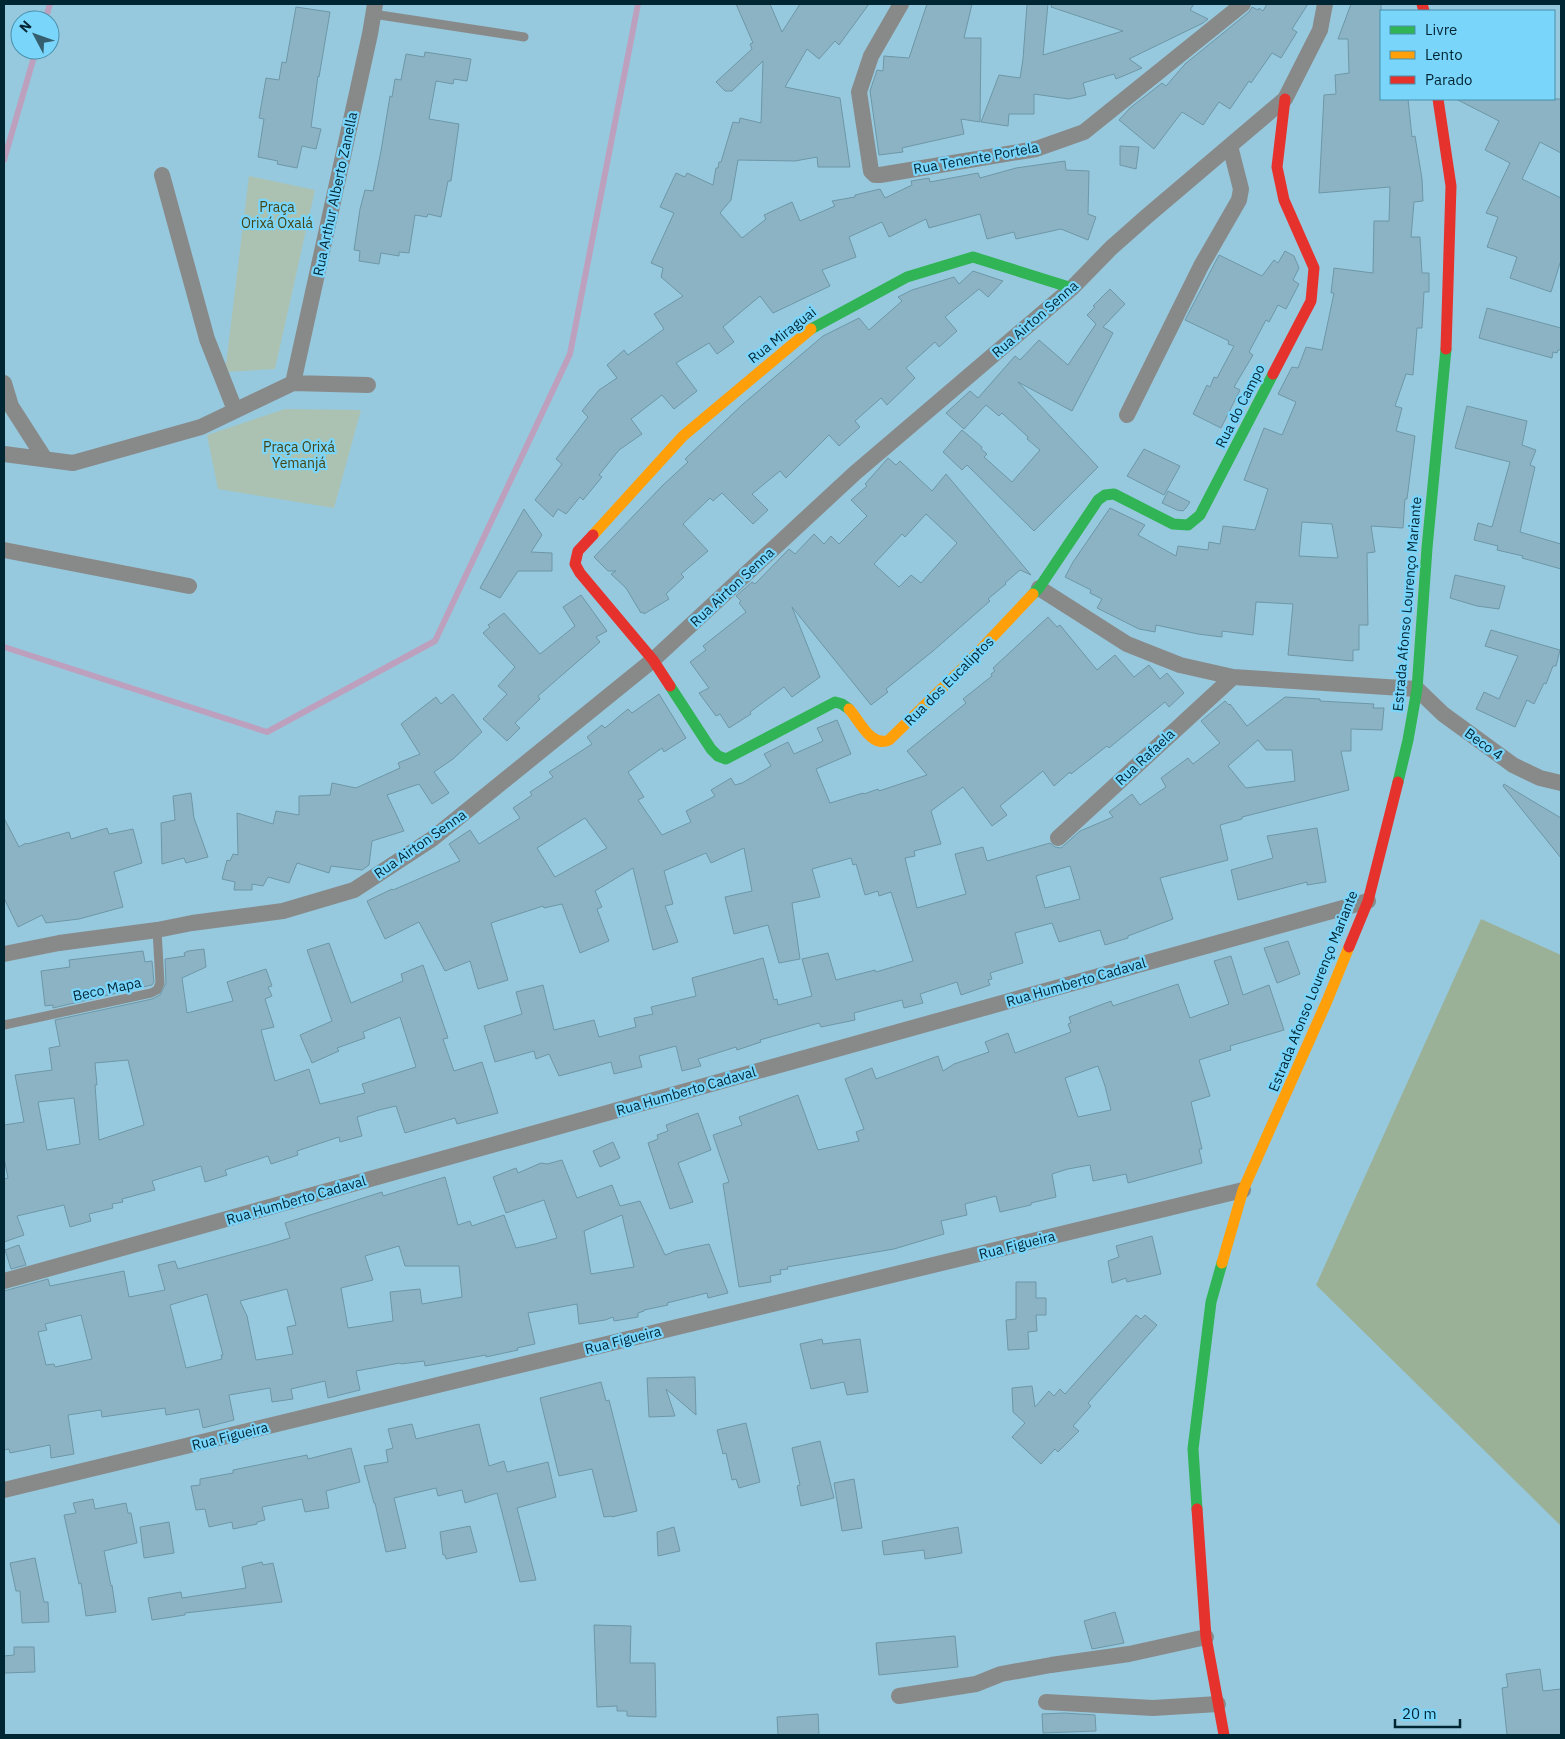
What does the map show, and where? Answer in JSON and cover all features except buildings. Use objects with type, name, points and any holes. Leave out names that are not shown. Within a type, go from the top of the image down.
[{"type":"street","name":"Rua Tenente Portela","points":[[901,4],[871,56],[859,92],[871,171],[875,175],[1036,149],[1084,132],[1243,4]]},
{"type":"street","name":"Rua Airton Senna","points":[[4,954],[59,943],[283,911],[354,890],[432,839],[653,660],[855,474],[1072,288],[1111,248],[1285,99],[1320,30],[1325,4]]},
{"type":"street","name":"Rua Arthur Alberto Zanella","points":[[293,383],[374,9]]},
{"type":"street","name":"Rua do Campo","points":[[1039,588],[1098,500],[1105,494],[1114,494],[1173,524],[1188,525],[1200,515],[1311,301],[1314,268],[1284,200],[1277,167],[1285,99]]},
{"type":"street","name":"Estrada Afonso Lourenço Mariante","points":[[1224,1735],[1206,1637],[1193,1449],[1211,1302],[1243,1190],[1323,1010],[1368,901],[1408,740],[1417,689],[1427,548],[1446,346],[1451,186],[1438,100]]},
{"type":"street","points":[[1128,415],[1201,266],[1239,200],[1241,189],[1230,146]]},
{"type":"street","points":[[162,175],[207,340],[235,410]]},
{"type":"street","name":"Rua Miraguai","points":[[575,564],[578,551],[683,436],[815,325],[907,276],[973,257],[1072,288]]},
{"type":"street","points":[[4,383],[11,406],[45,459]]},
{"type":"street","points":[[4,454],[72,463],[201,427],[293,383],[368,385]]},
{"type":"street","points":[[4,550],[189,586]]},
{"type":"street","name":"Rua dos Eucaliptos","points":[[575,564],[580,573],[653,660],[711,749],[718,756],[726,759],[835,702],[841,702],[847,706],[875,741],[882,743],[890,740],[966,665],[1039,588]]},
{"type":"street","points":[[1039,588],[1127,644],[1180,665],[1233,677],[1417,689]]},
{"type":"street","name":"Rua Rafaela","points":[[1058,838],[1233,677]]},
{"type":"street","name":"Beco 4","points":[[1417,689],[1443,714],[1513,765],[1540,778],[1561,783]]},
{"type":"street","name":"Rua Humberto Cadaval","points":[[4,1281],[1368,901]]},
{"type":"street","name":"Rua Figueira","points":[[4,1490],[1243,1190]]},
{"type":"street","points":[[899,1696],[976,1684],[1001,1674],[1129,1654],[1206,1637]]},
{"type":"street","points":[[1046,1702],[1153,1708],[1218,1704]]},
{"type":"lane","points":[[374,9],[524,37]]},
{"type":"lane","name":"Beco Mapa","points":[[4,1025],[150,993],[156,990],[160,983],[157,930]]},
{"type":"green space","name":"Praça Orixá Oxalá","points":[[249,176],[315,190],[275,369],[225,372]]},
{"type":"green space","name":"Praça Orixá Yemanjá","points":[[285,409],[361,410],[334,508],[218,489],[207,435]]},
{"type":"green space","points":[[1481,919],[1561,955],[1561,1526],[1316,1285]]},
{"type":"waterway","points":[[48,10],[50,4]]},
{"type":"waterway","points":[[4,647],[267,732],[435,641],[570,354],[638,4]]},
{"type":"waterway","points":[[4,160],[33,60]]},
{"type":"traffic: fast","points":[[811,329],[907,277],[973,257],[1072,288]]},
{"type":"traffic: fast","points":[[1398,782],[1417,689],[1427,548],[1446,349]]},
{"type":"traffic: fast","points":[[1033,594],[1039,588],[1098,500],[1105,495],[1114,494],[1173,524],[1188,525],[1200,515],[1273,374]]},
{"type":"traffic: fast","points":[[670,686],[711,749],[718,756],[726,759],[835,702],[849,709]]},
{"type":"traffic: fast","points":[[1197,1509],[1193,1449],[1211,1302],[1222,1263]]},
{"type":"traffic: slow","points":[[593,535],[683,436],[811,329]]},
{"type":"traffic: slow","points":[[849,709],[871,737],[877,740],[889,740],[966,665],[1033,594]]},
{"type":"traffic: slow","points":[[1222,1263],[1243,1190],[1349,947]]},
{"type":"traffic: jam","points":[[1422,4],[1424,10]]},
{"type":"traffic: jam","points":[[1273,374],[1311,301],[1314,268],[1284,200],[1277,167],[1285,99]]},
{"type":"traffic: jam","points":[[1438,100],[1451,186],[1446,349]]},
{"type":"traffic: jam","points":[[593,535],[578,551],[575,564],[580,573],[653,660],[670,686]]},
{"type":"traffic: jam","points":[[1349,947],[1368,901],[1398,782]]},
{"type":"traffic: jam","points":[[1197,1509],[1206,1637],[1224,1735]]}]
